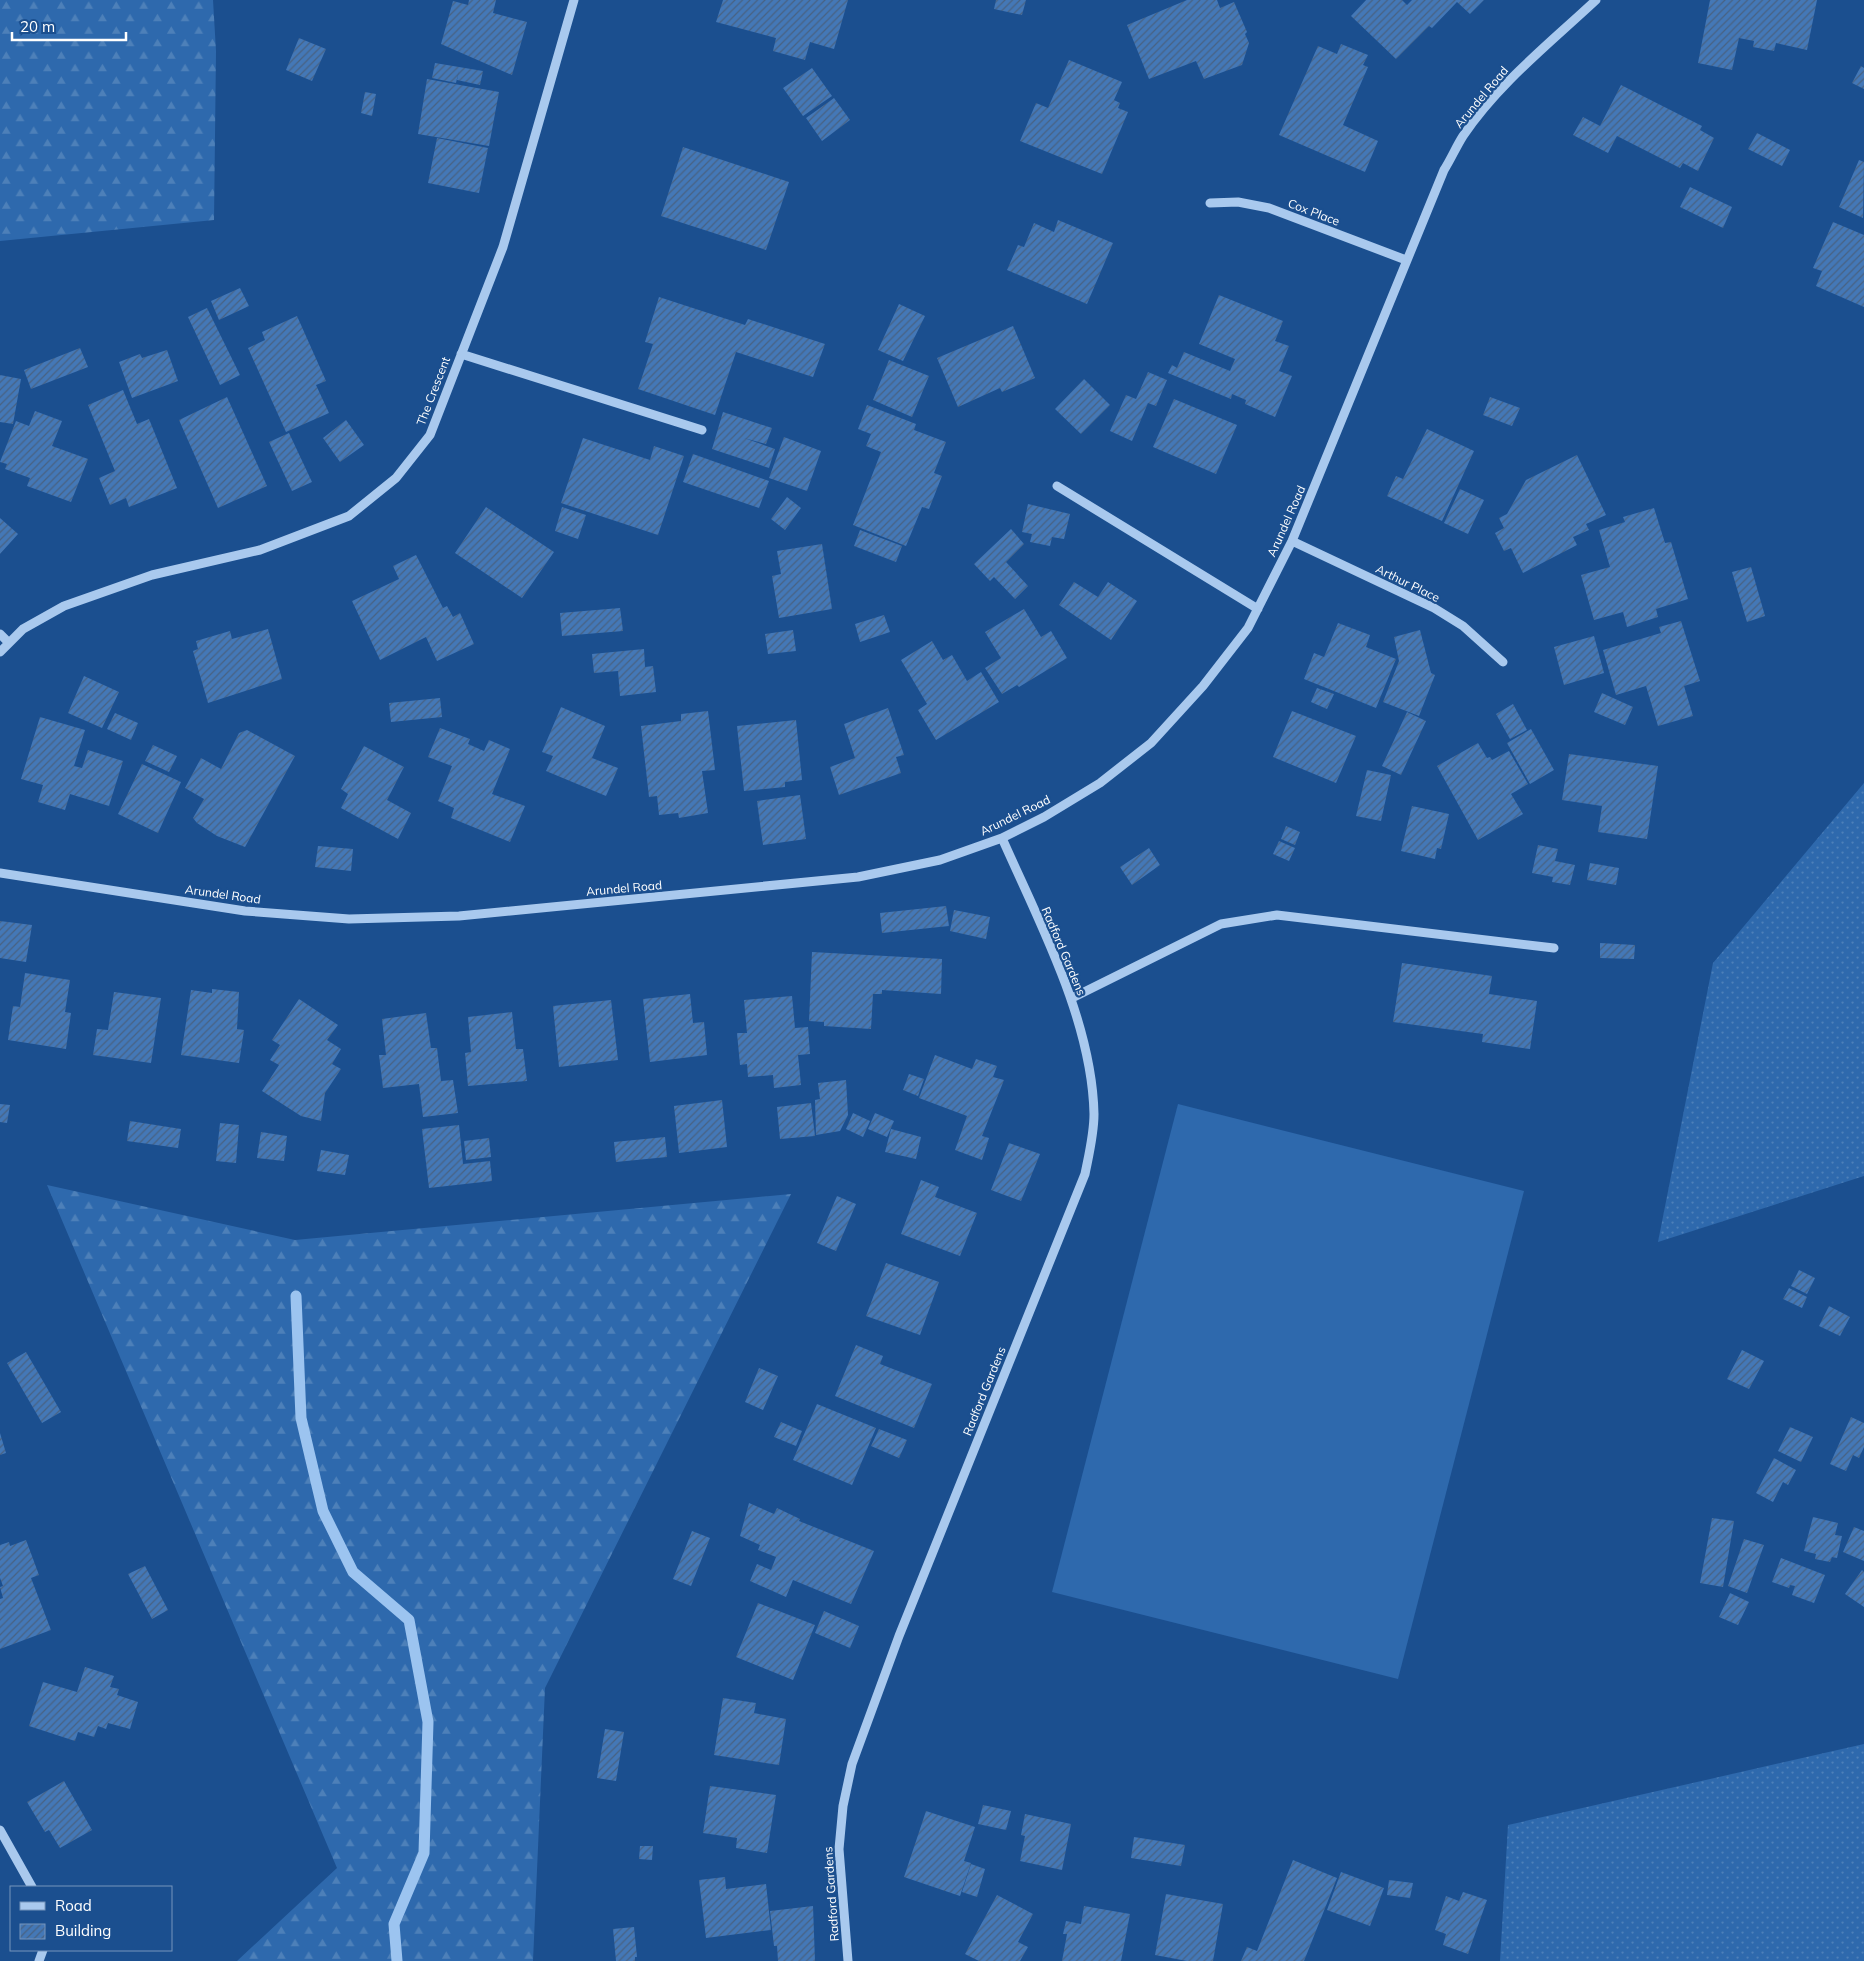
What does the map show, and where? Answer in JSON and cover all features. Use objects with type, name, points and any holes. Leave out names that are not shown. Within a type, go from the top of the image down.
[{"type":"street","name":"The Crescent","points":[[0,652],[24,629],[64,606],[152,575],[260,550],[348,516],[396,478],[430,435],[503,247],[574,0]]},
{"type":"street","name":"Arundel Road","points":[[0,873],[245,911],[349,920],[459,916],[858,877],[940,860],[1002,838],[1044,817],[1100,783],[1151,743],[1202,686],[1248,628],[1292,541],[1444,170],[1463,136],[1515,74],[1596,0]]},
{"type":"street","name":"Cox Place","points":[[1210,203],[1238,202],[1269,208],[1406,260]]},
{"type":"street","points":[[461,354],[702,430]]},
{"type":"street","points":[[1057,486],[1258,609]]},
{"type":"street","name":"Arthur Place","points":[[1292,541],[1434,608],[1463,626],[1503,662]]},
{"type":"street","points":[[0,634],[9,643]]},
{"type":"street","name":"Radford Gardens","points":[[848,1961],[839,1849],[843,1806],[852,1764],[903,1626],[1085,1174],[1092,1141],[1094,1113],[1086,1051],[1072,998],[1002,838]]},
{"type":"street","points":[[1072,998],[1221,924],[1276,914],[1554,948]]},
{"type":"street","points":[[0,1830],[3,1842],[31,1886]]},
{"type":"green space","points":[[0,0],[213,0],[216,51],[214,220],[0,241]]},
{"type":"green space","points":[[1864,783],[1864,1176],[1658,1242],[1713,963]]},
{"type":"green space","points":[[1178,1104],[1524,1191],[1398,1679],[1052,1592]]},
{"type":"green space","points":[[47,1185],[295,1240],[791,1194],[545,1688],[533,1961],[237,1961],[337,1868]]},
{"type":"green space","points":[[1864,1744],[1864,1961],[1500,1961],[1508,1825]]},
{"type":"building","points":[[469,0],[496,0],[493,13],[527,22],[512,75],[441,44],[453,1],[468,5]]},
{"type":"building","points":[[723,0],[848,0],[834,49],[810,42],[805,60],[773,51],[776,38],[716,22]]},
{"type":"building","points":[[996,0],[1026,0],[1022,15],[994,9]]},
{"type":"building","points":[[1187,0],[1217,0],[1220,8],[1234,2],[1247,32],[1245,34],[1249,43],[1242,65],[1204,79],[1196,61],[1149,79],[1127,25]]},
{"type":"building","points":[[1366,0],[1402,0],[1407,5],[1412,0],[1484,0],[1470,14],[1457,2],[1432,28],[1429,26],[1396,59],[1351,16]]},
{"type":"building","points":[[1710,0],[1817,0],[1807,50],[1776,43],[1774,51],[1753,47],[1754,41],[1739,38],[1732,70],[1698,63]]},
{"type":"building","points":[[299,38],[326,49],[312,81],[286,70]]},
{"type":"building","points":[[1341,44],[1368,55],[1363,65],[1368,67],[1343,125],[1378,141],[1365,172],[1279,135],[1318,46],[1337,54]]},
{"type":"building","points":[[1069,60],[1122,82],[1114,100],[1120,103],[1118,108],[1128,112],[1102,174],[1020,141],[1036,103],[1048,108]]},
{"type":"building","points":[[435,63],[483,71],[480,85],[457,80],[459,70],[456,83],[432,78]]},
{"type":"building","points":[[1861,66],[1864,68],[1864,89],[1852,83]]},
{"type":"building","points":[[812,68],[832,96],[803,116],[783,88]]},
{"type":"building","points":[[427,79],[499,92],[489,146],[418,134]]},
{"type":"building","points":[[1621,85],[1702,126],[1700,130],[1714,138],[1698,171],[1683,163],[1680,168],[1617,136],[1608,153],[1573,135],[1583,117],[1600,126]]},
{"type":"building","points":[[365,92],[376,94],[372,116],[361,113]]},
{"type":"building","points":[[834,98],[850,120],[822,141],[806,118]]},
{"type":"building","points":[[1757,133],[1790,150],[1782,166],[1748,149]]},
{"type":"building","points":[[437,138],[488,148],[479,193],[428,183]]},
{"type":"building","points":[[683,147],[789,182],[766,250],[661,216]]},
{"type":"building","points":[[1859,160],[1864,162],[1863,218],[1839,207]]},
{"type":"building","points":[[1690,187],[1732,207],[1723,228],[1680,207]]},
{"type":"building","points":[[1058,220],[1113,243],[1087,304],[1007,270],[1018,245],[1024,247],[1034,223],[1054,232]]},
{"type":"building","points":[[1833,222],[1864,235],[1864,307],[1816,286],[1822,271],[1813,268]]},
{"type":"building","points":[[240,288],[249,306],[219,320],[211,301]]},
{"type":"building","points":[[1219,295],[1283,321],[1275,341],[1289,346],[1279,371],[1292,376],[1275,417],[1245,404],[1246,400],[1232,394],[1231,399],[1168,373],[1172,365],[1177,368],[1184,352],[1230,371],[1235,359],[1199,344]]},
{"type":"building","points":[[659,297],[745,325],[748,319],[825,344],[813,377],[736,352],[715,415],[638,389],[653,344],[645,342]]},
{"type":"building","points":[[899,304],[925,316],[903,361],[878,350]]},
{"type":"building","points":[[207,308],[240,375],[220,385],[188,317]]},
{"type":"building","points":[[297,316],[326,381],[316,385],[329,413],[286,432],[248,348],[265,340],[262,332]]},
{"type":"building","points":[[1013,326],[1035,378],[1002,392],[1000,388],[958,407],[937,358]]},
{"type":"building","points":[[80,348],[88,367],[31,389],[24,370]]},
{"type":"building","points":[[167,350],[178,381],[132,398],[119,362],[140,354],[142,358]]},
{"type":"building","points":[[889,360],[929,376],[912,417],[873,400]]},
{"type":"building","points":[[1148,372],[1167,380],[1156,406],[1148,403],[1132,441],[1110,431],[1126,395],[1136,399]]},
{"type":"building","points":[[0,375],[21,379],[13,424],[0,422]]},
{"type":"building","points":[[1084,379],[1110,405],[1081,434],[1055,409]]},
{"type":"building","points":[[123,390],[137,424],[149,419],[177,488],[129,507],[126,498],[110,505],[99,478],[115,471],[88,405]]},
{"type":"building","points":[[227,397],[267,486],[218,508],[179,420]]},
{"type":"building","points":[[1490,397],[1520,408],[1512,426],[1483,415]]},
{"type":"building","points":[[1174,399],[1237,425],[1216,474],[1153,447]]},
{"type":"building","points":[[867,405],[916,424],[914,430],[946,442],[934,473],[942,476],[929,509],[922,507],[906,546],[853,525],[881,452],[866,446],[871,434],[858,429]]},
{"type":"building","points":[[35,411],[62,421],[52,446],[88,459],[71,502],[27,486],[30,478],[5,469],[7,464],[0,462],[16,421],[29,426]]},
{"type":"building","points":[[723,412],[772,428],[766,444],[744,438],[775,449],[769,468],[712,449]]},
{"type":"building","points":[[346,420],[364,445],[340,462],[323,438]]},
{"type":"building","points":[[1427,429],[1474,451],[1442,521],[1387,496],[1396,476],[1403,479]]},
{"type":"building","points":[[289,433],[312,482],[292,491],[269,442]]},
{"type":"building","points":[[784,437],[821,451],[807,491],[769,478]]},
{"type":"building","points":[[583,438],[650,460],[654,446],[684,456],[658,535],[561,503]]},
{"type":"building","points":[[693,454],[769,481],[759,508],[683,482]]},
{"type":"building","points":[[1577,455],[1606,515],[1586,524],[1589,530],[1573,537],[1577,545],[1523,573],[1511,548],[1504,551],[1495,533],[1504,528],[1499,518],[1507,514],[1526,480]]},
{"type":"building","points":[[1460,489],[1484,500],[1468,534],[1444,523]]},
{"type":"building","points":[[787,497],[801,508],[785,530],[771,519]]},
{"type":"building","points":[[1028,504],[1070,514],[1064,539],[1052,537],[1050,546],[1030,542],[1032,534],[1022,532]]},
{"type":"building","points":[[486,507],[554,552],[522,598],[455,553]]},
{"type":"building","points":[[562,507],[586,515],[578,539],[555,531]]},
{"type":"building","points":[[1654,508],[1665,543],[1671,542],[1688,599],[1656,609],[1658,617],[1627,627],[1623,612],[1594,620],[1581,575],[1610,567],[1599,530],[1625,522],[1623,517]]},
{"type":"building","points":[[0,518],[18,534],[0,554]]},
{"type":"building","points":[[1011,529],[1024,544],[1006,562],[1028,586],[1015,599],[994,577],[990,581],[974,564]]},
{"type":"building","points":[[860,530],[902,546],[896,562],[854,546]]},
{"type":"building","points":[[822,544],[832,609],[779,618],[772,576],[781,574],[777,551]]},
{"type":"building","points":[[416,555],[443,608],[447,606],[453,617],[460,613],[474,644],[437,661],[426,637],[380,660],[352,601],[399,579],[393,566]]},
{"type":"building","points":[[1751,567],[1765,616],[1747,622],[1732,572]]},
{"type":"building","points":[[1074,582],[1098,597],[1108,582],[1137,601],[1111,640],[1059,605]]},
{"type":"building","points":[[620,608],[623,631],[562,636],[560,613]]},
{"type":"building","points":[[1024,609],[1041,637],[1051,631],[1067,658],[1019,687],[1017,685],[1002,694],[985,668],[1001,658],[985,632]]},
{"type":"building","points":[[884,615],[890,632],[860,642],[855,624]]},
{"type":"building","points":[[1681,621],[1700,681],[1684,686],[1693,716],[1658,726],[1646,686],[1616,695],[1603,650],[1661,633],[1659,627]]},
{"type":"building","points":[[1338,623],[1370,635],[1366,647],[1396,659],[1376,708],[1304,679],[1314,653],[1324,657]]},
{"type":"building","points":[[268,629],[282,679],[208,703],[193,651],[198,649],[196,641],[230,631],[232,639]]},
{"type":"building","points":[[793,630],[796,651],[768,654],[765,634]]},
{"type":"building","points":[[1420,630],[1431,673],[1435,675],[1419,716],[1383,702],[1399,661],[1394,637]]},
{"type":"building","points":[[1594,636],[1604,673],[1564,685],[1554,647]]},
{"type":"building","points":[[932,641],[943,660],[952,655],[967,681],[981,672],[999,702],[936,740],[918,710],[927,704],[901,660]]},
{"type":"building","points":[[644,649],[645,667],[653,666],[656,692],[620,696],[618,671],[594,673],[592,654]]},
{"type":"building","points":[[84,676],[119,692],[102,728],[68,713]]},
{"type":"building","points":[[1317,688],[1334,694],[1327,709],[1311,702]]},
{"type":"building","points":[[1602,693],[1633,707],[1625,725],[1594,712]]},
{"type":"building","points":[[440,698],[442,717],[391,722],[389,703]]},
{"type":"building","points":[[1513,704],[1527,730],[1510,739],[1496,714]]},
{"type":"building","points":[[561,707],[605,726],[592,758],[618,768],[606,796],[546,771],[553,756],[542,752]]},
{"type":"building","points":[[888,708],[904,755],[896,757],[901,773],[839,795],[830,767],[855,758],[844,724]]},
{"type":"building","points":[[708,711],[715,770],[702,771],[708,813],[679,818],[678,813],[659,815],[657,796],[649,797],[641,726],[681,721],[681,714]]},
{"type":"building","points":[[1292,711],[1356,736],[1336,783],[1273,757]]},
{"type":"building","points":[[1407,712],[1426,721],[1401,775],[1382,766]]},
{"type":"building","points":[[115,713],[138,723],[131,740],[107,729]]},
{"type":"building","points":[[40,717],[85,730],[74,766],[82,768],[88,750],[123,761],[109,806],[70,794],[65,810],[38,802],[43,785],[21,779]]},
{"type":"building","points":[[796,720],[802,780],[785,782],[785,787],[744,791],[737,726]]},
{"type":"building","points":[[440,728],[470,739],[468,744],[484,751],[489,740],[510,749],[492,794],[525,806],[510,842],[451,818],[454,808],[438,801],[452,766],[428,757]]},
{"type":"building","points":[[1531,729],[1554,770],[1530,784],[1507,743]]},
{"type":"building","points":[[247,730],[295,756],[245,847],[217,836],[197,823],[193,818],[204,799],[185,788],[201,758],[221,769],[239,733]]},
{"type":"building","points":[[1478,743],[1487,758],[1490,757],[1492,760],[1509,751],[1528,784],[1511,794],[1523,814],[1478,840],[1437,766]]},
{"type":"building","points":[[153,745],[177,756],[169,772],[145,761]]},
{"type":"building","points":[[364,746],[404,767],[387,800],[411,813],[398,839],[341,808],[348,794],[341,789]]},
{"type":"building","points":[[1569,754],[1658,766],[1647,839],[1598,832],[1602,806],[1562,800]]},
{"type":"building","points":[[142,764],[181,782],[158,833],[118,814]]},
{"type":"building","points":[[1367,770],[1391,775],[1381,821],[1356,816]]},
{"type":"building","points":[[800,795],[806,839],[763,845],[757,801]]},
{"type":"building","points":[[1412,806],[1449,814],[1441,849],[1437,848],[1435,859],[1401,851]]},
{"type":"building","points":[[1286,826],[1300,832],[1295,845],[1281,839]]},
{"type":"building","points":[[1279,841],[1295,848],[1289,861],[1273,854]]},
{"type":"building","points":[[1538,845],[1558,849],[1555,861],[1575,865],[1570,885],[1552,882],[1553,877],[1532,873]]},
{"type":"building","points":[[318,846],[353,849],[351,871],[315,867]]},
{"type":"building","points":[[1149,848],[1160,865],[1132,885],[1120,867]]},
{"type":"building","points":[[1590,863],[1619,868],[1616,885],[1587,880]]},
{"type":"building","points":[[946,906],[949,926],[882,933],[880,913]]},
{"type":"building","points":[[954,910],[990,917],[986,939],[950,931]]},
{"type":"building","points":[[0,921],[32,925],[26,962],[0,958]]},
{"type":"building","points":[[1600,943],[1635,945],[1634,959],[1600,958]]},
{"type":"building","points":[[812,952],[942,959],[941,994],[882,990],[882,994],[873,994],[871,1029],[824,1026],[824,1022],[809,1021]]},
{"type":"building","points":[[1402,963],[1492,976],[1489,994],[1537,1001],[1530,1049],[1482,1042],[1483,1034],[1393,1022]]},
{"type":"building","points":[[25,973],[70,980],[65,1012],[71,1013],[66,1049],[8,1040],[13,1006],[20,1007]]},
{"type":"building","points":[[212,989],[239,992],[237,1029],[244,1030],[239,1063],[181,1055],[191,990],[212,993]]},
{"type":"building","points":[[114,992],[161,998],[151,1063],[93,1055],[97,1029],[108,1030]]},
{"type":"building","points":[[690,994],[693,1023],[704,1022],[707,1055],[650,1062],[643,999]]},
{"type":"building","points":[[792,996],[795,1028],[808,1027],[810,1054],[798,1055],[801,1085],[774,1088],[773,1075],[748,1077],[747,1064],[740,1065],[737,1033],[747,1033],[744,1000]]},
{"type":"building","points":[[299,999],[338,1025],[327,1040],[341,1049],[332,1064],[341,1069],[325,1093],[321,1121],[301,1116],[262,1091],[279,1065],[270,1060],[280,1045],[272,1040]]},
{"type":"building","points":[[611,1000],[618,1060],[559,1067],[553,1006]]},
{"type":"building","points":[[512,1012],[516,1049],[523,1049],[527,1081],[468,1086],[465,1053],[471,1052],[468,1017]]},
{"type":"building","points":[[426,1013],[431,1048],[437,1048],[441,1081],[453,1080],[458,1113],[423,1117],[419,1084],[383,1088],[379,1055],[386,1055],[382,1019]]},
{"type":"building","points":[[935,1055],[972,1069],[976,1059],[997,1066],[993,1077],[1004,1080],[982,1136],[989,1138],[982,1160],[955,1150],[967,1116],[919,1098]]},
{"type":"building","points":[[909,1074],[924,1079],[918,1096],[903,1090]]},
{"type":"building","points":[[846,1080],[848,1115],[840,1131],[816,1135],[815,1100],[820,1099],[818,1083]]},
{"type":"building","points":[[722,1100],[727,1147],[679,1153],[674,1106]]},
{"type":"building","points":[[811,1103],[815,1136],[780,1139],[777,1107]]},
{"type":"building","points":[[0,1104],[10,1105],[7,1123],[0,1122]]},
{"type":"building","points":[[853,1113],[870,1121],[863,1137],[846,1129]]},
{"type":"building","points":[[875,1113],[894,1121],[887,1137],[868,1129]]},
{"type":"building","points":[[130,1121],[181,1129],[178,1148],[127,1141]]},
{"type":"building","points":[[220,1123],[239,1125],[236,1163],[216,1161]]},
{"type":"building","points":[[459,1125],[463,1164],[490,1161],[492,1181],[429,1188],[422,1129]]},
{"type":"building","points":[[891,1129],[921,1137],[916,1159],[885,1152]]},
{"type":"building","points":[[261,1132],[287,1136],[284,1161],[257,1158]]},
{"type":"building","points":[[665,1137],[667,1157],[616,1162],[614,1142]]},
{"type":"building","points":[[489,1138],[491,1157],[466,1160],[464,1141]]},
{"type":"building","points":[[1009,1143],[1040,1154],[1021,1201],[991,1190]]},
{"type":"building","points":[[321,1150],[349,1155],[345,1175],[317,1171]]},
{"type":"building","points":[[921,1180],[939,1187],[935,1197],[977,1213],[960,1256],[901,1234]]},
{"type":"building","points":[[837,1196],[856,1204],[836,1251],[817,1243]]},
{"type":"building","points":[[886,1263],[939,1282],[920,1335],[866,1316]]},
{"type":"building","points":[[1799,1270],[1815,1278],[1807,1294],[1791,1286]]},
{"type":"building","points":[[1789,1288],[1807,1297],[1802,1308],[1783,1299]]},
{"type":"building","points":[[1829,1306],[1850,1317],[1840,1336],[1819,1326]]},
{"type":"building","points":[[856,1345],[883,1356],[880,1364],[932,1384],[914,1428],[835,1396]]},
{"type":"building","points":[[1742,1350],[1764,1361],[1749,1389],[1727,1379]]},
{"type":"building","points":[[26,1352],[61,1412],[42,1423],[7,1363]]},
{"type":"building","points":[[759,1368],[778,1376],[763,1410],[745,1402]]},
{"type":"building","points":[[817,1404],[876,1428],[852,1485],[793,1460]]},
{"type":"building","points":[[1851,1417],[1864,1423],[1864,1447],[1859,1458],[1853,1455],[1846,1471],[1830,1464]]},
{"type":"building","points":[[781,1422],[802,1431],[796,1446],[774,1437]]},
{"type":"building","points":[[1790,1427],[1813,1437],[1801,1462],[1778,1451]]},
{"type":"building","points":[[879,1429],[907,1440],[899,1458],[871,1446]]},
{"type":"building","points":[[0,1433],[6,1453],[0,1455]]},
{"type":"building","points":[[1774,1458],[1796,1470],[1788,1485],[1783,1482],[1773,1502],[1756,1493]]},
{"type":"building","points":[[749,1503],[774,1514],[777,1508],[800,1519],[799,1521],[874,1551],[851,1604],[793,1580],[786,1597],[750,1581],[757,1564],[771,1570],[776,1557],[758,1550],[760,1545],[740,1536]]},
{"type":"building","points":[[1813,1517],[1838,1523],[1835,1535],[1842,1536],[1837,1558],[1832,1557],[1830,1562],[1815,1559],[1816,1554],[1804,1551]]},
{"type":"building","points":[[1712,1518],[1734,1521],[1723,1587],[1700,1583]]},
{"type":"building","points":[[1854,1527],[1864,1531],[1864,1561],[1843,1552]]},
{"type":"building","points":[[692,1531],[710,1538],[691,1586],[673,1579]]},
{"type":"building","points":[[1744,1539],[1764,1545],[1747,1593],[1728,1586]]},
{"type":"building","points":[[26,1540],[39,1575],[31,1578],[51,1630],[0,1649],[0,1599],[3,1598],[0,1587],[3,1586],[0,1578],[0,1545],[9,1542],[10,1546]]},
{"type":"building","points":[[1781,1558],[1825,1575],[1814,1603],[1792,1595],[1795,1586],[1790,1585],[1789,1588],[1772,1582]]},
{"type":"building","points":[[145,1566],[168,1610],[152,1619],[128,1574]]},
{"type":"building","points":[[1862,1570],[1864,1572],[1864,1607],[1845,1594]]},
{"type":"building","points":[[1730,1593],[1749,1602],[1738,1625],[1719,1617]]},
{"type":"building","points":[[758,1603],[815,1625],[793,1680],[736,1657]]},
{"type":"building","points":[[824,1611],[859,1626],[850,1648],[815,1633]]},
{"type":"building","points":[[85,1667],[114,1676],[110,1687],[119,1689],[117,1695],[138,1702],[130,1729],[108,1723],[106,1729],[98,1726],[94,1737],[78,1732],[75,1741],[29,1726],[43,1682],[77,1692]]},
{"type":"building","points":[[723,1698],[756,1703],[754,1713],[786,1719],[779,1765],[714,1755]]},
{"type":"building","points":[[605,1729],[624,1732],[616,1781],[597,1778]]},
{"type":"building","points":[[64,1781],[92,1830],[60,1848],[49,1830],[45,1832],[27,1802]]},
{"type":"building","points":[[710,1786],[776,1795],[767,1853],[736,1848],[737,1838],[703,1833]]},
{"type":"building","points":[[983,1805],[1011,1811],[1006,1830],[978,1824]]},
{"type":"building","points":[[926,1811],[975,1827],[964,1861],[971,1863],[960,1896],[904,1877]]},
{"type":"building","points":[[1025,1814],[1071,1824],[1062,1870],[1020,1861],[1025,1836],[1021,1835]]},
{"type":"building","points":[[1134,1837],[1185,1845],[1181,1866],[1131,1858]]},
{"type":"building","points":[[640,1846],[653,1846],[652,1860],[639,1859]]},
{"type":"building","points":[[1293,1860],[1337,1878],[1304,1961],[1241,1961],[1247,1947],[1257,1951]]},
{"type":"building","points":[[971,1864],[985,1869],[977,1897],[962,1892]]},
{"type":"building","points":[[1341,1872],[1384,1888],[1370,1926],[1327,1910]]},
{"type":"building","points":[[725,1877],[726,1889],[766,1884],[771,1930],[706,1938],[699,1880]]},
{"type":"building","points":[[1389,1880],[1413,1883],[1410,1898],[1387,1895]]},
{"type":"building","points":[[1463,1892],[1487,1900],[1468,1954],[1443,1945],[1446,1934],[1435,1930],[1446,1896],[1459,1901]]},
{"type":"building","points":[[1166,1894],[1223,1904],[1213,1961],[1187,1961],[1155,1955]]},
{"type":"building","points":[[997,1895],[1033,1914],[1018,1942],[1028,1947],[1020,1961],[979,1961],[965,1954]]},
{"type":"building","points":[[813,1906],[815,1961],[778,1961],[777,1946],[774,1946],[770,1911]]},
{"type":"building","points":[[1084,1906],[1130,1914],[1121,1961],[1062,1961],[1067,1934],[1063,1934],[1066,1921],[1081,1924]]},
{"type":"building","points":[[634,1927],[637,1957],[635,1957],[635,1961],[616,1961],[613,1929]]},
{"type":"waterway","points":[[296,1296],[301,1418],[323,1511],[353,1572],[409,1620],[428,1722],[424,1853],[394,1924],[397,1961]]}]
